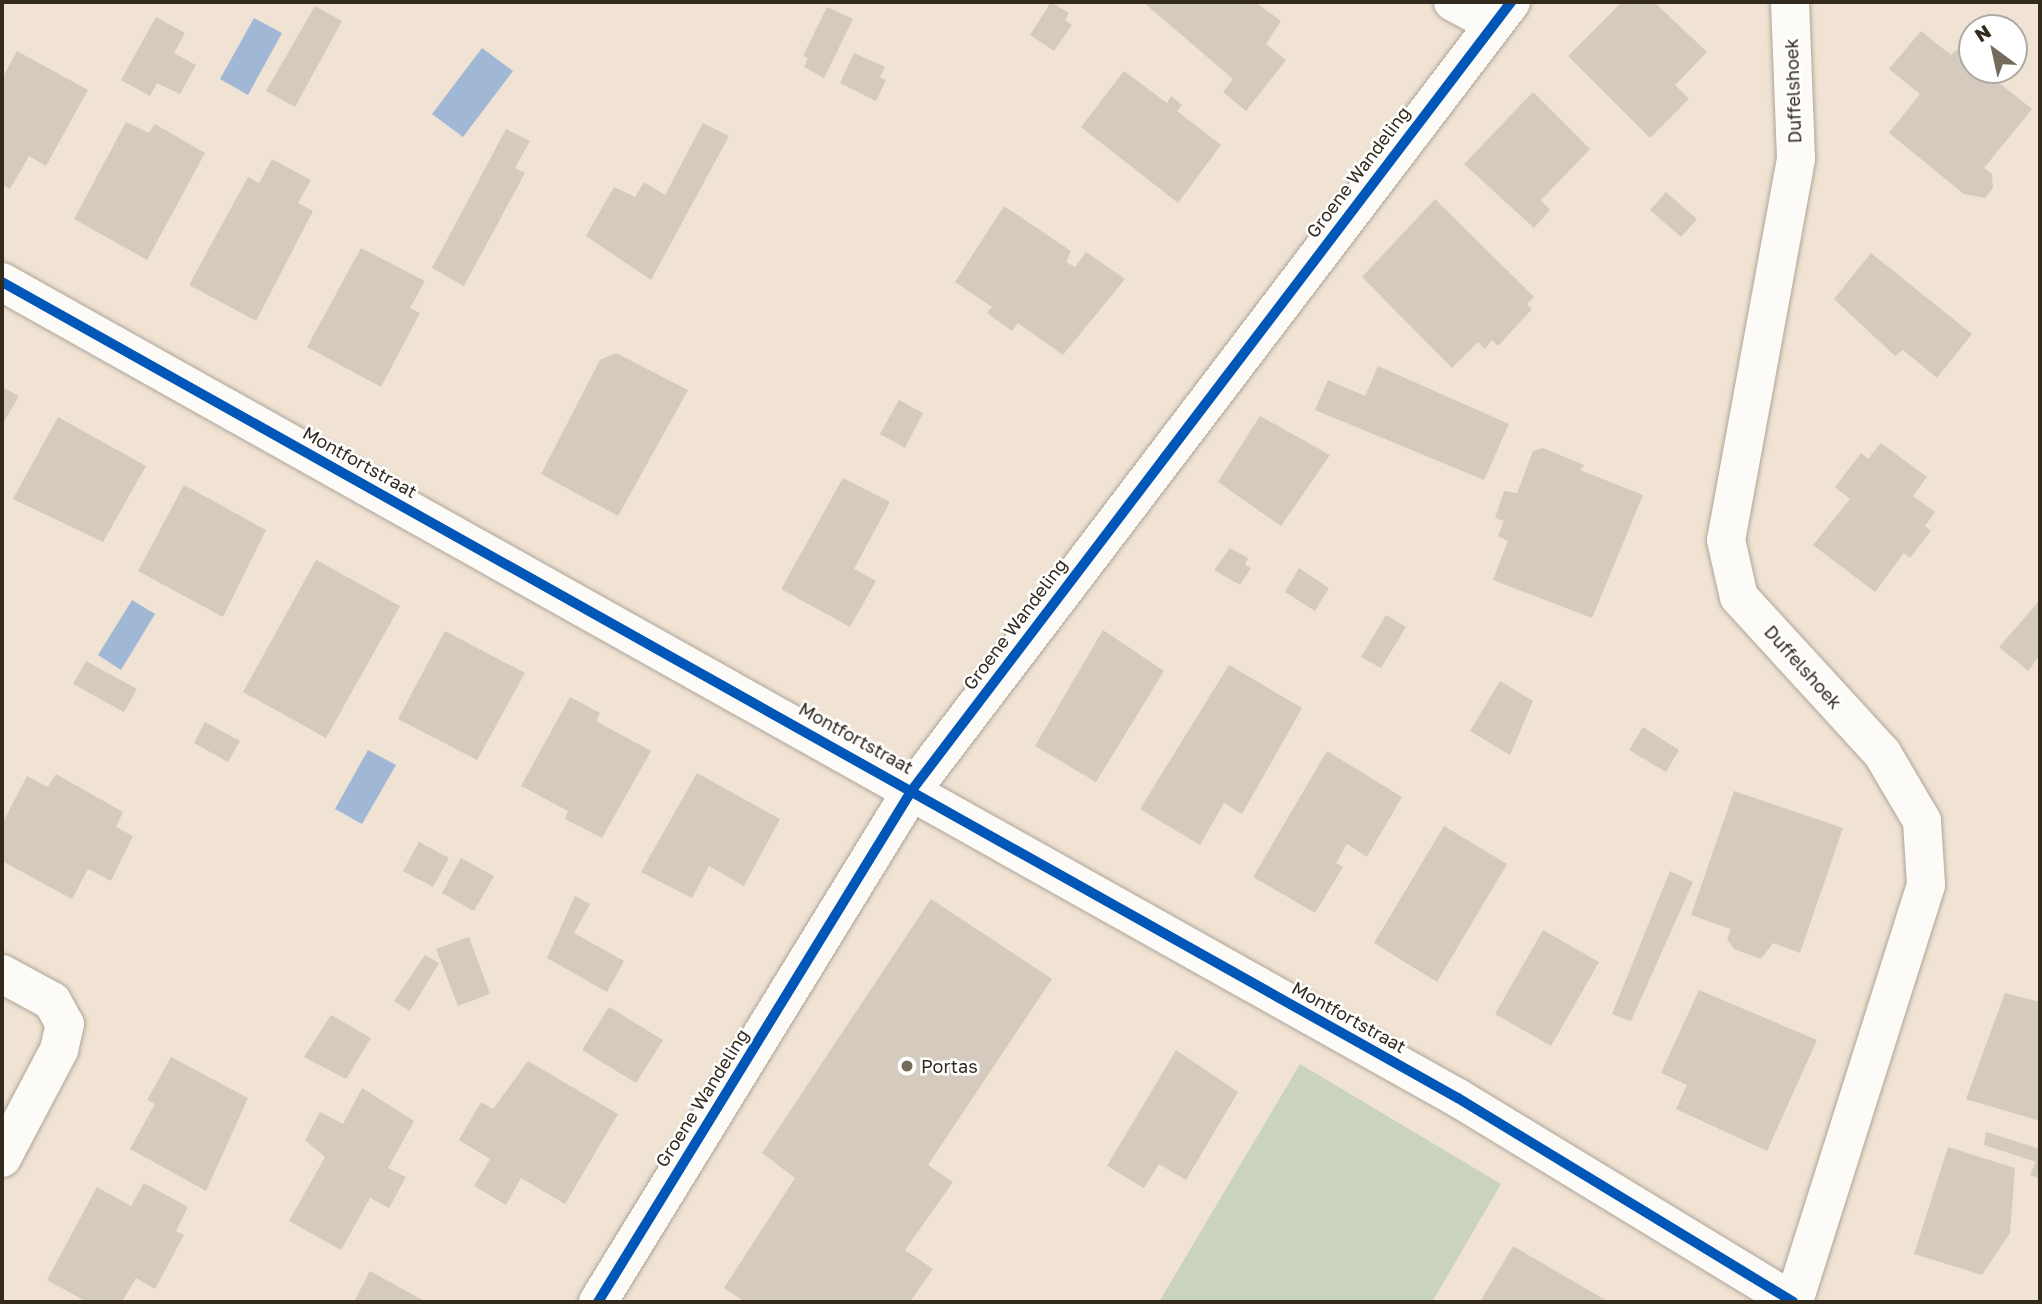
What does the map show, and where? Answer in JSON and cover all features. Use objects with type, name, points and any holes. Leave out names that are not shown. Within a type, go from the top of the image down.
[{"type":"street","points":[[1453,2],[1502,12]]},
{"type":"street","name":"Duffelshoek","points":[[1790,2],[1796,159],[1726,540],[1739,597],[1882,753],[1922,821],[1926,885],[1793,1302]]},
{"type":"street","name":"Groene Wandeling","points":[[598,1302],[912,790],[1502,12]]},
{"type":"street","name":"Montfortstraat","points":[[2,282],[1458,1098],[1793,1302]]},
{"type":"street","points":[[2,974],[52,1001],[65,1024],[60,1050],[2,1158]]},
{"type":"green space","points":[[1300,1064],[1501,1184],[1432,1302],[1159,1302]]},
{"type":"water","points":[[254,18],[282,33],[248,95],[220,79]]},
{"type":"water","points":[[482,48],[513,71],[463,137],[432,114]]},
{"type":"water","points":[[132,600],[155,614],[121,670],[98,655]]},
{"type":"water","points":[[368,750],[396,765],[362,824],[335,809]]},
{"type":"building","points":[[1051,2],[1069,13],[1065,20],[1072,25],[1054,51],[1030,35]]},
{"type":"building","points":[[1143,2],[1255,2],[1281,21],[1266,44],[1286,60],[1246,111],[1223,92],[1233,79]]},
{"type":"building","points":[[1622,2],[1654,2],[1707,52],[1675,85],[1689,99],[1650,138],[1568,56]]},
{"type":"building","points":[[315,6],[342,21],[295,107],[266,91]]},
{"type":"building","points":[[827,7],[853,19],[824,78],[804,67],[808,58],[803,56]]},
{"type":"building","points":[[156,17],[185,33],[174,53],[196,65],[180,94],[157,83],[150,96],[121,80]]},
{"type":"building","points":[[1921,31],[1951,55],[1958,50],[1958,84],[2001,84],[2032,109],[1984,168],[1992,174],[1993,188],[1985,198],[1964,194],[1889,133],[1920,94],[1889,69]]},
{"type":"building","points":[[17,51],[88,90],[46,166],[29,156],[10,189],[2,185],[2,79]]},
{"type":"building","points":[[854,53],[885,67],[880,77],[886,80],[876,101],[840,83]]},
{"type":"building","points":[[1124,71],[1167,103],[1171,96],[1182,105],[1177,111],[1221,145],[1178,203],[1081,127]]},
{"type":"building","points":[[1533,92],[1590,149],[1541,200],[1550,210],[1534,228],[1464,164]]},
{"type":"building","points":[[126,122],[149,133],[155,124],[205,153],[147,260],[74,219]]},
{"type":"building","points":[[703,123],[729,136],[651,280],[586,236],[614,187],[635,197],[644,182],[665,195]]},
{"type":"building","points":[[506,129],[530,141],[515,168],[525,173],[464,286],[432,268]]},
{"type":"building","points":[[272,159],[311,180],[298,203],[313,211],[256,321],[189,285],[248,177],[259,183]]},
{"type":"building","points":[[1666,192],[1697,219],[1681,237],[1650,210]]},
{"type":"building","points":[[1435,199],[1534,297],[1527,304],[1532,309],[1498,346],[1492,340],[1485,349],[1478,342],[1452,368],[1362,277]]},
{"type":"building","points":[[1004,206],[1071,251],[1066,262],[1075,267],[1086,252],[1125,279],[1063,355],[1018,323],[1012,331],[987,313],[992,307],[955,282]]},
{"type":"building","points":[[361,248],[425,281],[410,308],[420,313],[381,387],[307,347]]},
{"type":"building","points":[[1871,253],[1972,334],[1937,378],[1903,350],[1895,356],[1834,299]]},
{"type":"building","points":[[616,353],[688,390],[618,516],[541,474],[600,360]]},
{"type":"building","points":[[1378,366],[1509,424],[1484,480],[1315,410],[1328,380],[1365,396]]},
{"type":"building","points":[[2,387],[19,396],[2,425]]},
{"type":"building","points":[[899,400],[923,413],[905,448],[880,434]]},
{"type":"building","points":[[1260,416],[1330,455],[1281,526],[1218,482]]},
{"type":"building","points":[[58,417],[146,466],[103,542],[13,499]]},
{"type":"building","points":[[1881,443],[1927,477],[1913,496],[1935,512],[1925,526],[1931,531],[1910,558],[1904,553],[1875,592],[1813,545],[1850,499],[1835,487],[1861,453],[1868,459]]},
{"type":"building","points":[[1543,448],[1584,465],[1580,470],[1643,495],[1592,618],[1493,580],[1508,541],[1498,536],[1504,521],[1495,518],[1504,491],[1517,493],[1533,451]]},
{"type":"building","points":[[843,478],[890,502],[854,569],[876,581],[850,627],[781,589]]},
{"type":"building","points":[[184,485],[266,530],[223,617],[138,571]]},
{"type":"building","points":[[1230,548],[1248,558],[1245,565],[1251,568],[1240,585],[1214,570]]},
{"type":"building","points":[[316,560],[400,606],[326,738],[243,692]]},
{"type":"building","points":[[1299,568],[1329,588],[1315,611],[1285,592]]},
{"type":"building","points":[[2040,600],[2040,655],[2028,671],[1999,647]]},
{"type":"building","points":[[1386,615],[1406,627],[1381,668],[1361,657]]},
{"type":"building","points":[[1103,630],[1164,671],[1096,782],[1035,746]]},
{"type":"building","points":[[445,631],[525,673],[477,760],[398,719]]},
{"type":"building","points":[[86,661],[137,689],[124,712],[73,684]]},
{"type":"building","points":[[1229,665],[1302,708],[1242,814],[1224,803],[1200,845],[1140,809]]},
{"type":"building","points":[[1500,681],[1533,701],[1510,755],[1470,731]]},
{"type":"building","points":[[570,697],[600,713],[596,721],[651,751],[602,838],[565,819],[568,811],[521,786]]},
{"type":"building","points":[[205,722],[240,741],[228,762],[194,743]]},
{"type":"building","points":[[1643,727],[1679,750],[1666,772],[1629,750]]},
{"type":"building","points":[[1327,751],[1402,797],[1367,857],[1347,844],[1336,863],[1343,867],[1315,913],[1253,877]]},
{"type":"building","points":[[697,773],[780,819],[744,886],[709,866],[692,898],[641,872]]},
{"type":"building","points":[[56,774],[123,812],[116,827],[133,836],[111,881],[88,869],[72,899],[2,861],[2,824],[27,776],[48,787]]},
{"type":"building","points":[[1734,791],[1843,828],[1800,953],[1773,943],[1761,959],[1734,949],[1727,939],[1731,929],[1691,915]]},
{"type":"building","points":[[1444,826],[1507,864],[1437,982],[1374,943]]},
{"type":"building","points":[[419,842],[449,858],[433,887],[403,871]]},
{"type":"building","points":[[461,858],[494,876],[474,911],[442,893]]},
{"type":"building","points":[[1670,871],[1693,882],[1631,1021],[1612,1014]]},
{"type":"building","points":[[575,896],[590,904],[574,933],[624,961],[607,992],[547,958]]},
{"type":"building","name":"Portas","points":[[931,899],[1052,979],[928,1165],[953,1182],[905,1250],[933,1269],[910,1302],[745,1302],[724,1288],[795,1178],[762,1153]]},
{"type":"building","points":[[1543,930],[1599,962],[1551,1046],[1495,1014]]},
{"type":"building","points":[[469,937],[490,994],[458,1006],[436,949]]},
{"type":"building","points":[[425,955],[439,963],[410,1011],[394,1001]]},
{"type":"building","points":[[1699,990],[1817,1040],[1767,1151],[1676,1109],[1687,1085],[1661,1073]]},
{"type":"building","points":[[2005,993],[2040,1002],[2040,1121],[1966,1099]]},
{"type":"building","points":[[609,1007],[663,1040],[636,1083],[582,1050]]},
{"type":"building","points":[[331,1015],[371,1038],[346,1079],[304,1057]]},
{"type":"building","points":[[1176,1050],[1238,1092],[1186,1180],[1159,1164],[1144,1188],[1107,1166]]},
{"type":"building","points":[[171,1057],[248,1098],[206,1191],[130,1149],[155,1104],[147,1100]]},
{"type":"building","points":[[528,1061],[618,1114],[565,1204],[521,1178],[506,1205],[474,1186],[490,1159],[459,1140],[481,1102],[493,1109]]},
{"type":"building","points":[[362,1088],[414,1121],[388,1168],[406,1177],[389,1208],[370,1198],[341,1250],[289,1221],[325,1157],[305,1140],[320,1112],[343,1124]]},
{"type":"building","points":[[1986,1132],[2040,1149],[2040,1179],[2030,1175],[2036,1162],[1984,1145]]},
{"type":"building","points":[[1948,1147],[2015,1168],[2010,1233],[1982,1275],[1914,1254]]},
{"type":"building","points":[[144,1183],[188,1207],[176,1231],[184,1235],[155,1289],[136,1278],[122,1302],[87,1302],[47,1280],[97,1187],[131,1206]]},
{"type":"building","points":[[1513,1246],[1578,1284],[1609,1302],[1480,1302]]},
{"type":"building","points":[[370,1271],[426,1302],[354,1302]]},
{"type":"cycle path","points":[[598,1302],[912,790],[1511,2]]},
{"type":"cycle path","points":[[2,282],[1458,1098],[1793,1302]]},
{"type":"place","name":"Portas","points":[[907,1066]]}]
